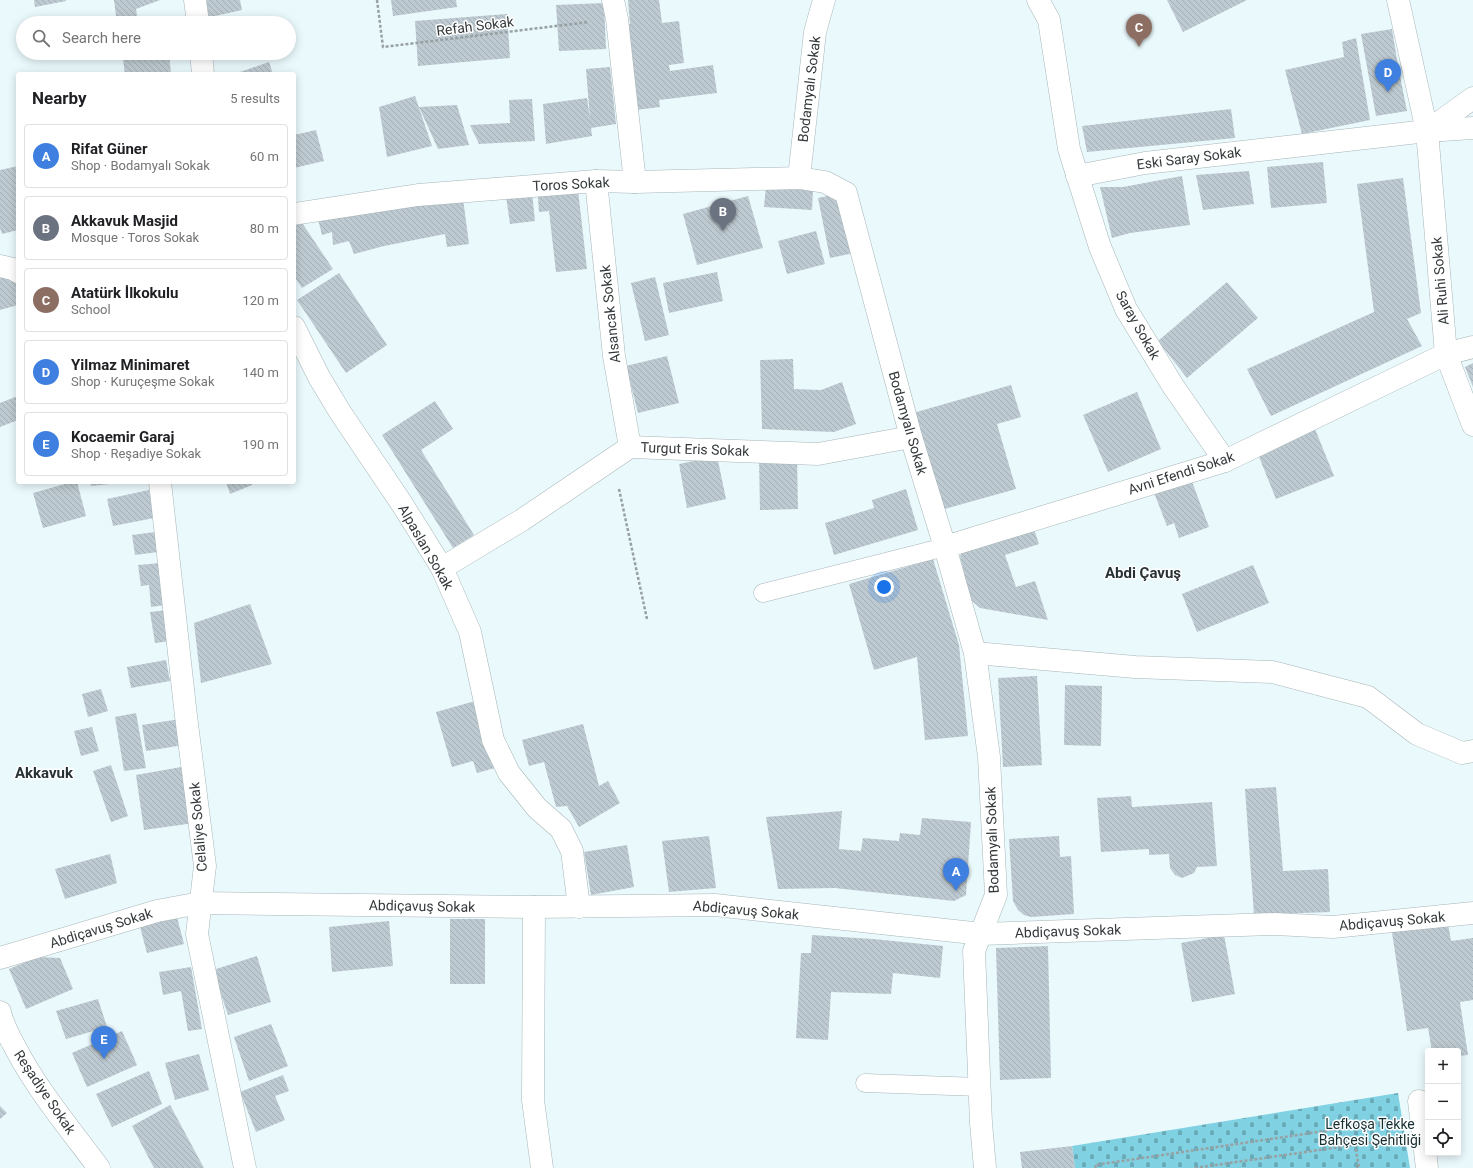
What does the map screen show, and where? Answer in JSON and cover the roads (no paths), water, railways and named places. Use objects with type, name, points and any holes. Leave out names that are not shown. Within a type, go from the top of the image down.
[{"type":"street","points":[[195,0],[197,16]]},
{"type":"street","name":"Bodamyalı Sokak","points":[[799,178],[815,32],[824,0]]},
{"type":"street","points":[[1038,0],[1049,20],[1068,149],[1076,176]]},
{"type":"street","name":"Ali Ruhi Sokak","points":[[1398,0],[1427,131],[1446,354],[1473,425]]},
{"type":"street","points":[[615,9],[635,182]]},
{"type":"street","points":[[202,60],[203,72]]},
{"type":"street","name":"Eski Saray Sokak","points":[[1076,176],[1145,163],[1427,131],[1473,98]]},
{"type":"street","points":[[1427,131],[1473,128]]},
{"type":"street","name":"Saray Sokak","points":[[1076,176],[1100,247],[1126,309],[1173,386],[1225,461]]},
{"type":"street","name":"Toros Sokak","points":[[296,214],[418,195],[596,181],[635,182],[799,178],[825,182],[846,193]]},
{"type":"street","name":"Alsancak Sokak","points":[[596,181],[614,356],[630,447]]},
{"type":"street","name":"Bodamyalı Sokak","points":[[846,193],[911,437],[945,547],[975,653],[989,757],[996,895],[982,934],[974,951],[981,1123],[985,1168]]},
{"type":"street","points":[[0,266],[16,271]]},
{"type":"street","name":"Alpaslan Sokak","points":[[296,331],[319,377],[340,412],[402,504],[442,568],[470,632],[493,740],[509,774],[537,808],[561,829],[572,851],[579,907]]},
{"type":"street","name":"Avni Efendi Sokak","points":[[945,547],[1225,461],[1446,354],[1473,347]]},
{"type":"street","name":"Turgut Eris Sokak","points":[[442,568],[522,520],[630,447],[818,454],[911,437]]},
{"type":"street","name":"Celaliye Sokak","points":[[160,484],[184,701],[205,866],[196,934],[245,1168]]},
{"type":"street","points":[[975,653],[1135,666],[1272,672],[1368,697],[1417,734],[1462,753],[1473,751]]},
{"type":"street","name":"Abdiçavuş Sokak","points":[[0,958],[157,911],[200,903],[534,907],[715,905],[982,934],[1275,924],[1333,927],[1473,913]]},
{"type":"street","points":[[534,907],[533,1100],[542,1168]]},
{"type":"street","name":"Reşadiye Sokak","points":[[0,1012],[3,1024],[23,1063],[49,1102],[99,1168]]},
{"type":"street","points":[[1419,1101],[1427,1168]]},
{"type":"lane","points":[[763,593],[945,547]]},
{"type":"lane","points":[[866,1083],[980,1087]]},
{"type":"place","name":"Atatürk İlkokulu","points":[[1139,47]]},
{"type":"place","name":"Yilmaz Minimaret","points":[[1388,92]]},
{"type":"place","name":"Akkavuk Masjid","points":[[723,231]]},
{"type":"place","name":"Rifat Güner","points":[[956,891]]},
{"type":"place","name":"Kocaemir Garaj","points":[[104,1059]]},
{"type":"district","name":"Abdi Çavuş","points":[[1143,573]]},
{"type":"district","name":"Akkavuk","points":[[44,773]]},
{"type":"park label","name":"Lefkoşa Tekke Bahçesi Şehitliği","points":[[1370,1132]]}]
